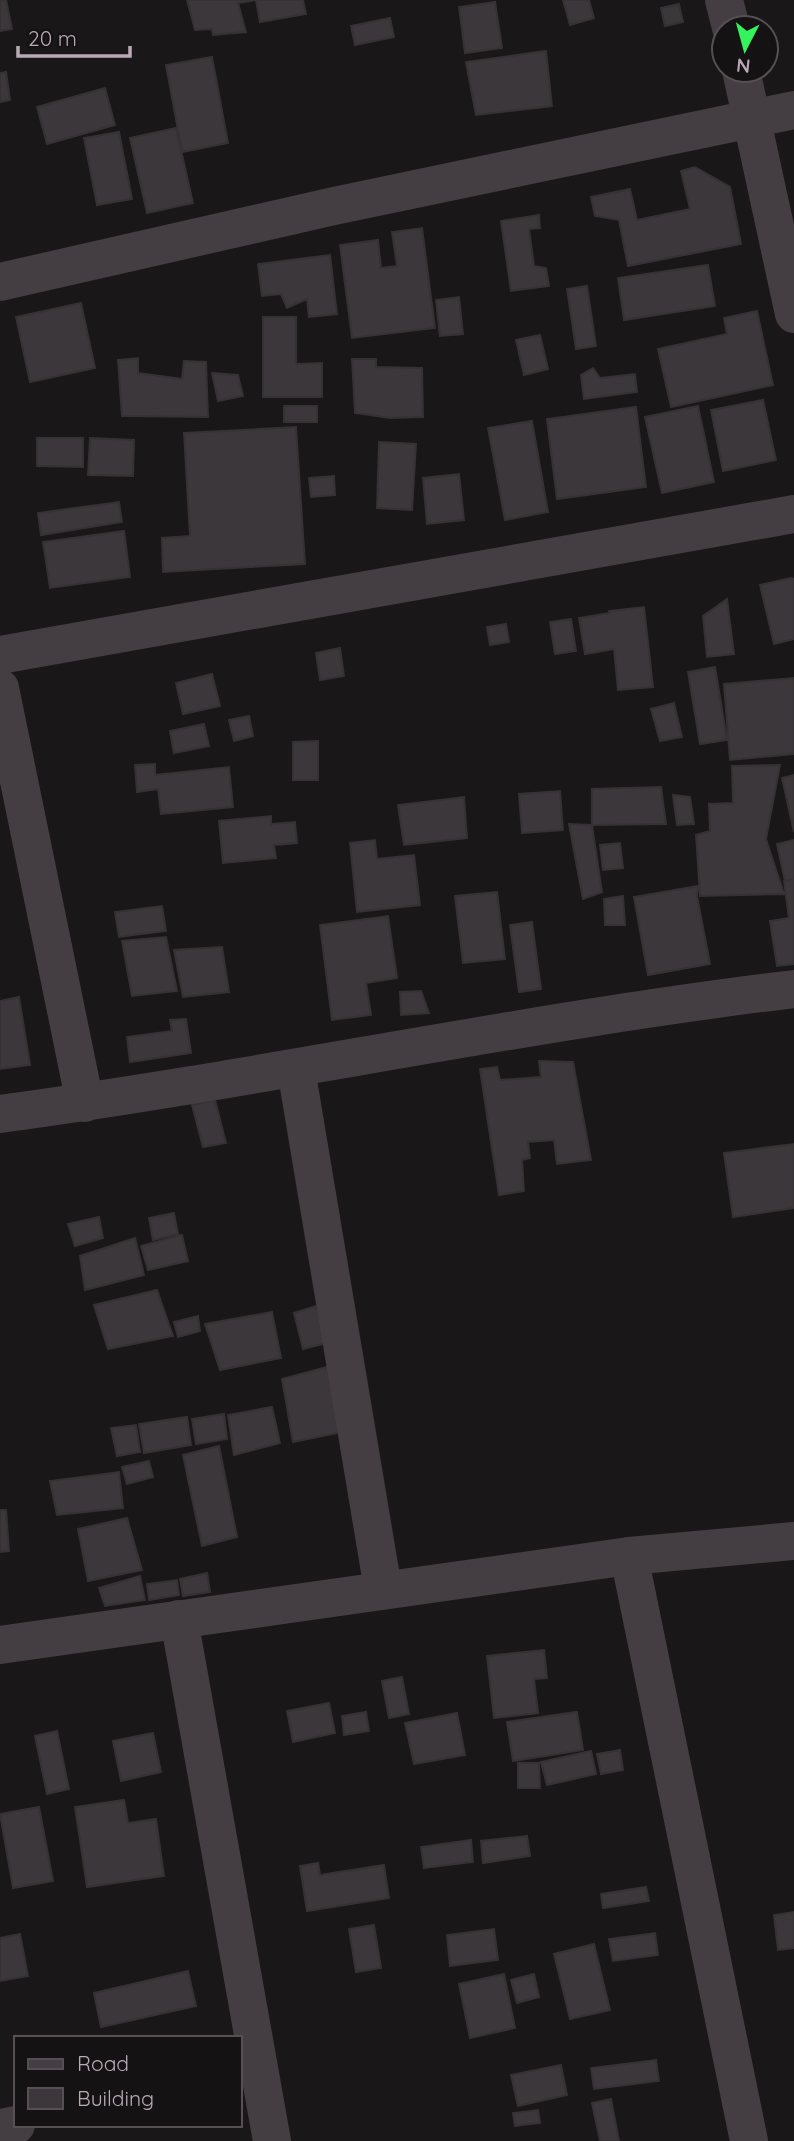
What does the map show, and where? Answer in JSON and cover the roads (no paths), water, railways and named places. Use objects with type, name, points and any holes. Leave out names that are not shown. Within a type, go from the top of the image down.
[{"type":"street","points":[[744,84],[794,314]]},
{"type":"street","points":[[0,282],[334,206],[794,110]]},
{"type":"street","points":[[0,655],[794,514]]},
{"type":"street","points":[[0,688],[85,1103]]},
{"type":"street","points":[[0,1114],[296,1069],[570,1020],[794,989]]},
{"type":"street","points":[[296,1069],[383,1589]]},
{"type":"street","points":[[0,1645],[629,1556],[794,1541]]},
{"type":"street","points":[[629,1556],[749,2141]]},
{"type":"street","points":[[179,1619],[250,2076],[272,2141]]}]
